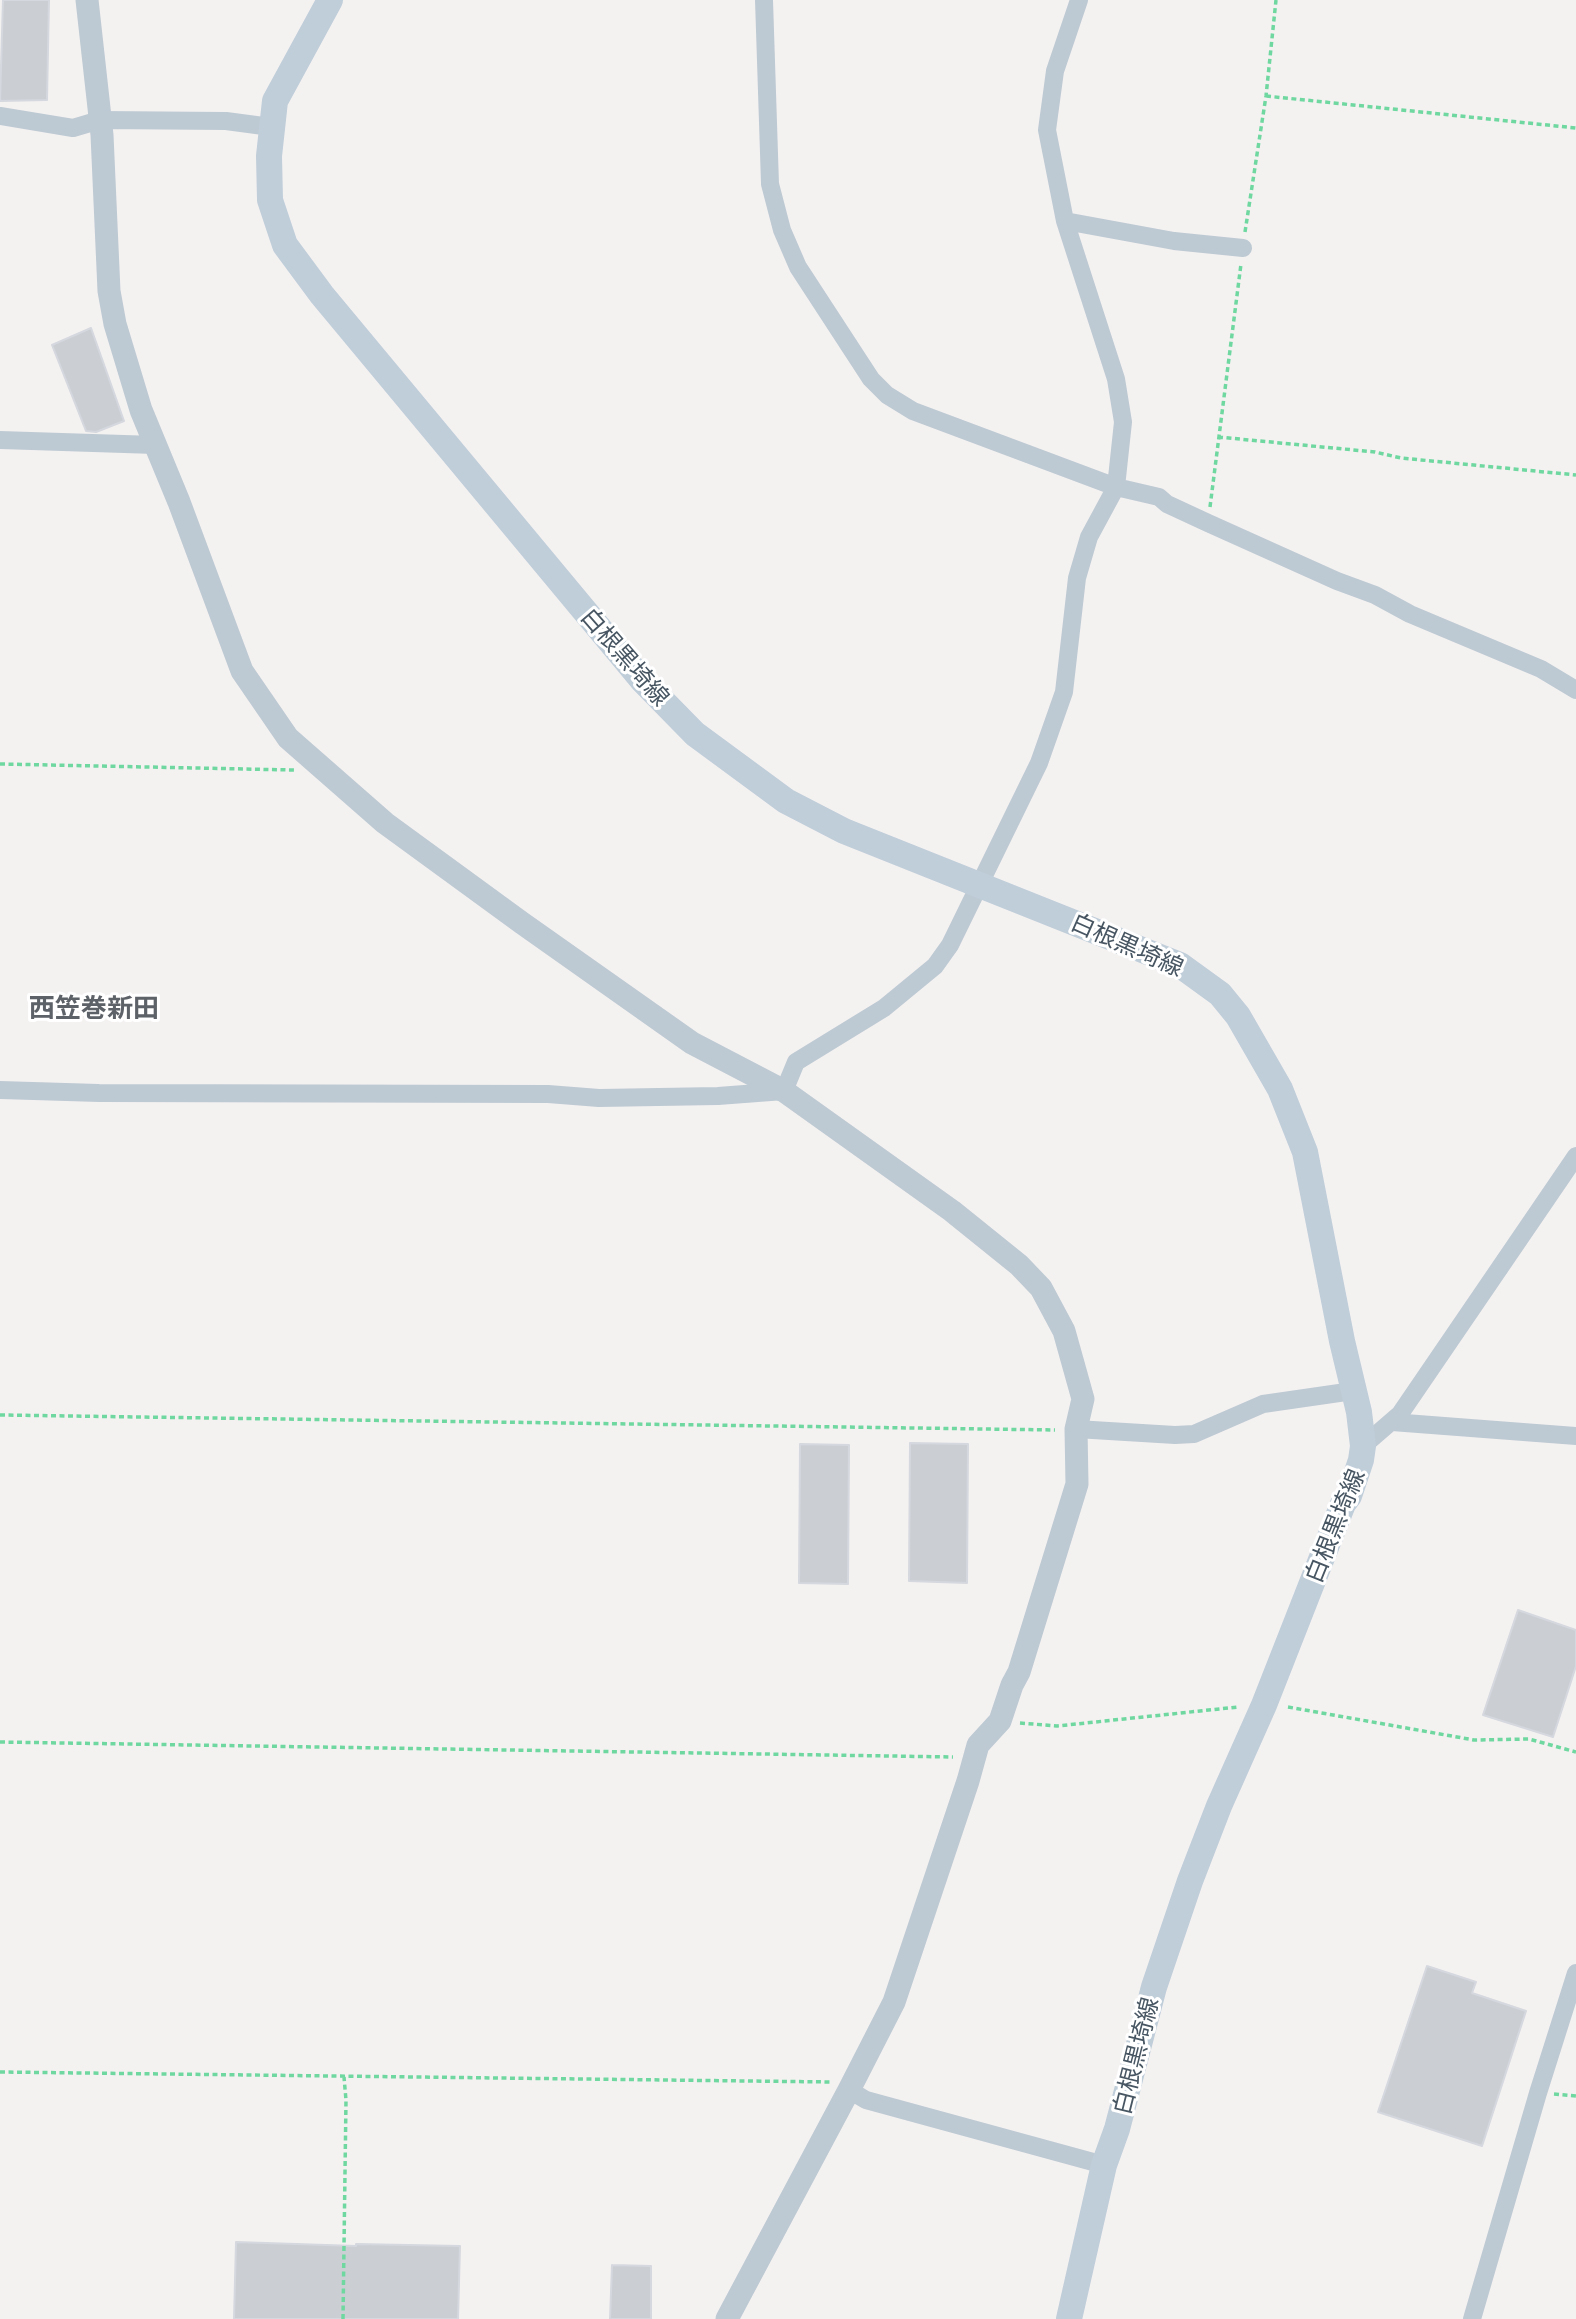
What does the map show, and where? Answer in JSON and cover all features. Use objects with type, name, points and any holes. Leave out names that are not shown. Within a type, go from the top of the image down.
[{"type":"main road","name":"白根黒埼線","points":[[330,0],[275,101],[271,127],[270,200],[285,245],[322,295],[643,681],[695,734],[786,801],[844,831],[1180,965],[1220,994],[1238,1016],[1280,1089],[1306,1152],[1359,1412],[1362,1460],[1190,1881],[1154,1987],[1117,2129],[1104,2165],[1069,2319]]},
{"type":"street","points":[[87,0],[100,120],[109,291],[115,324],[137,398],[242,671],[288,738],[385,823],[533,932],[692,1043],[783,1091],[953,1211],[1019,1265],[1041,1288],[1064,1331],[1083,1399],[1076,1429],[1077,1484],[1020,1672],[1012,1685],[1000,1721],[978,1745],[894,2002],[727,2319]]},
{"type":"street","points":[[764,0],[769,184],[782,230],[798,267],[871,379],[887,395],[913,411],[1116,487],[1159,498],[1208,523],[1375,595],[1410,614],[1541,669],[1576,690]]},
{"type":"street","points":[[783,1091],[796,1062],[884,1008],[935,966],[950,945],[1039,763],[1064,692],[1077,578],[1089,537],[1116,487],[1123,422],[1116,379],[1065,220],[1047,130],[1055,71],[1079,0]]},
{"type":"street","points":[[0,116],[73,128],[100,120],[226,121],[271,127]]},
{"type":"street","points":[[1065,220],[1174,241],[1243,248]]},
{"type":"street","points":[[0,440],[155,445]]},
{"type":"street","points":[[0,1090],[99,1093],[548,1094],[599,1098],[718,1096],[783,1091]]},
{"type":"street","points":[[1363,1446],[1400,1415],[1576,1156]]},
{"type":"street","points":[[1076,1429],[1194,1434],[1263,1404],[1353,1391]]},
{"type":"street","points":[[1392,1422],[1576,1436]]},
{"type":"street","points":[[1472,2319],[1576,1973]]},
{"type":"street","points":[[849,2090],[866,2100],[1104,2165]]},
{"type":"path","points":[[1208,523],[1243,248],[1266,96],[1276,0]]},
{"type":"path","points":[[1266,96],[1576,128]]},
{"type":"path","points":[[1218,438],[1375,452],[1401,458],[1576,475]]},
{"type":"path","points":[[0,764],[324,771]]},
{"type":"path","points":[[0,1415],[1076,1429]]},
{"type":"path","points":[[1000,1721],[1057,1726],[1264,1704],[1474,1740],[1529,1739],[1576,1752]]},
{"type":"path","points":[[0,1742],[975,1756]]},
{"type":"path","points":[[0,2072],[834,2082],[849,2090]]},
{"type":"path","points":[[343,2319],[344,2077]]},
{"type":"building","points":[[3,0],[49,0],[47,100],[0,101]]},
{"type":"building","points":[[91,328],[124,421],[96,432],[86,431],[52,345]]},
{"type":"building","points":[[910,1443],[968,1444],[967,1583],[909,1581]]},
{"type":"building","points":[[800,1444],[849,1445],[848,1584],[799,1583]]},
{"type":"building","points":[[1518,1610],[1576,1630],[1576,1666],[1553,1737],[1483,1715]]},
{"type":"building","points":[[1427,1966],[1476,1982],[1472,1993],[1526,2011],[1482,2146],[1378,2112]]},
{"type":"building","points":[[236,2242],[460,2246],[458,2319],[234,2319]]},
{"type":"building","points":[[612,2265],[651,2266],[651,2319],[610,2319]]},
{"type":"district","name":"西笠巻新田","points":[[94,1008]]}]
